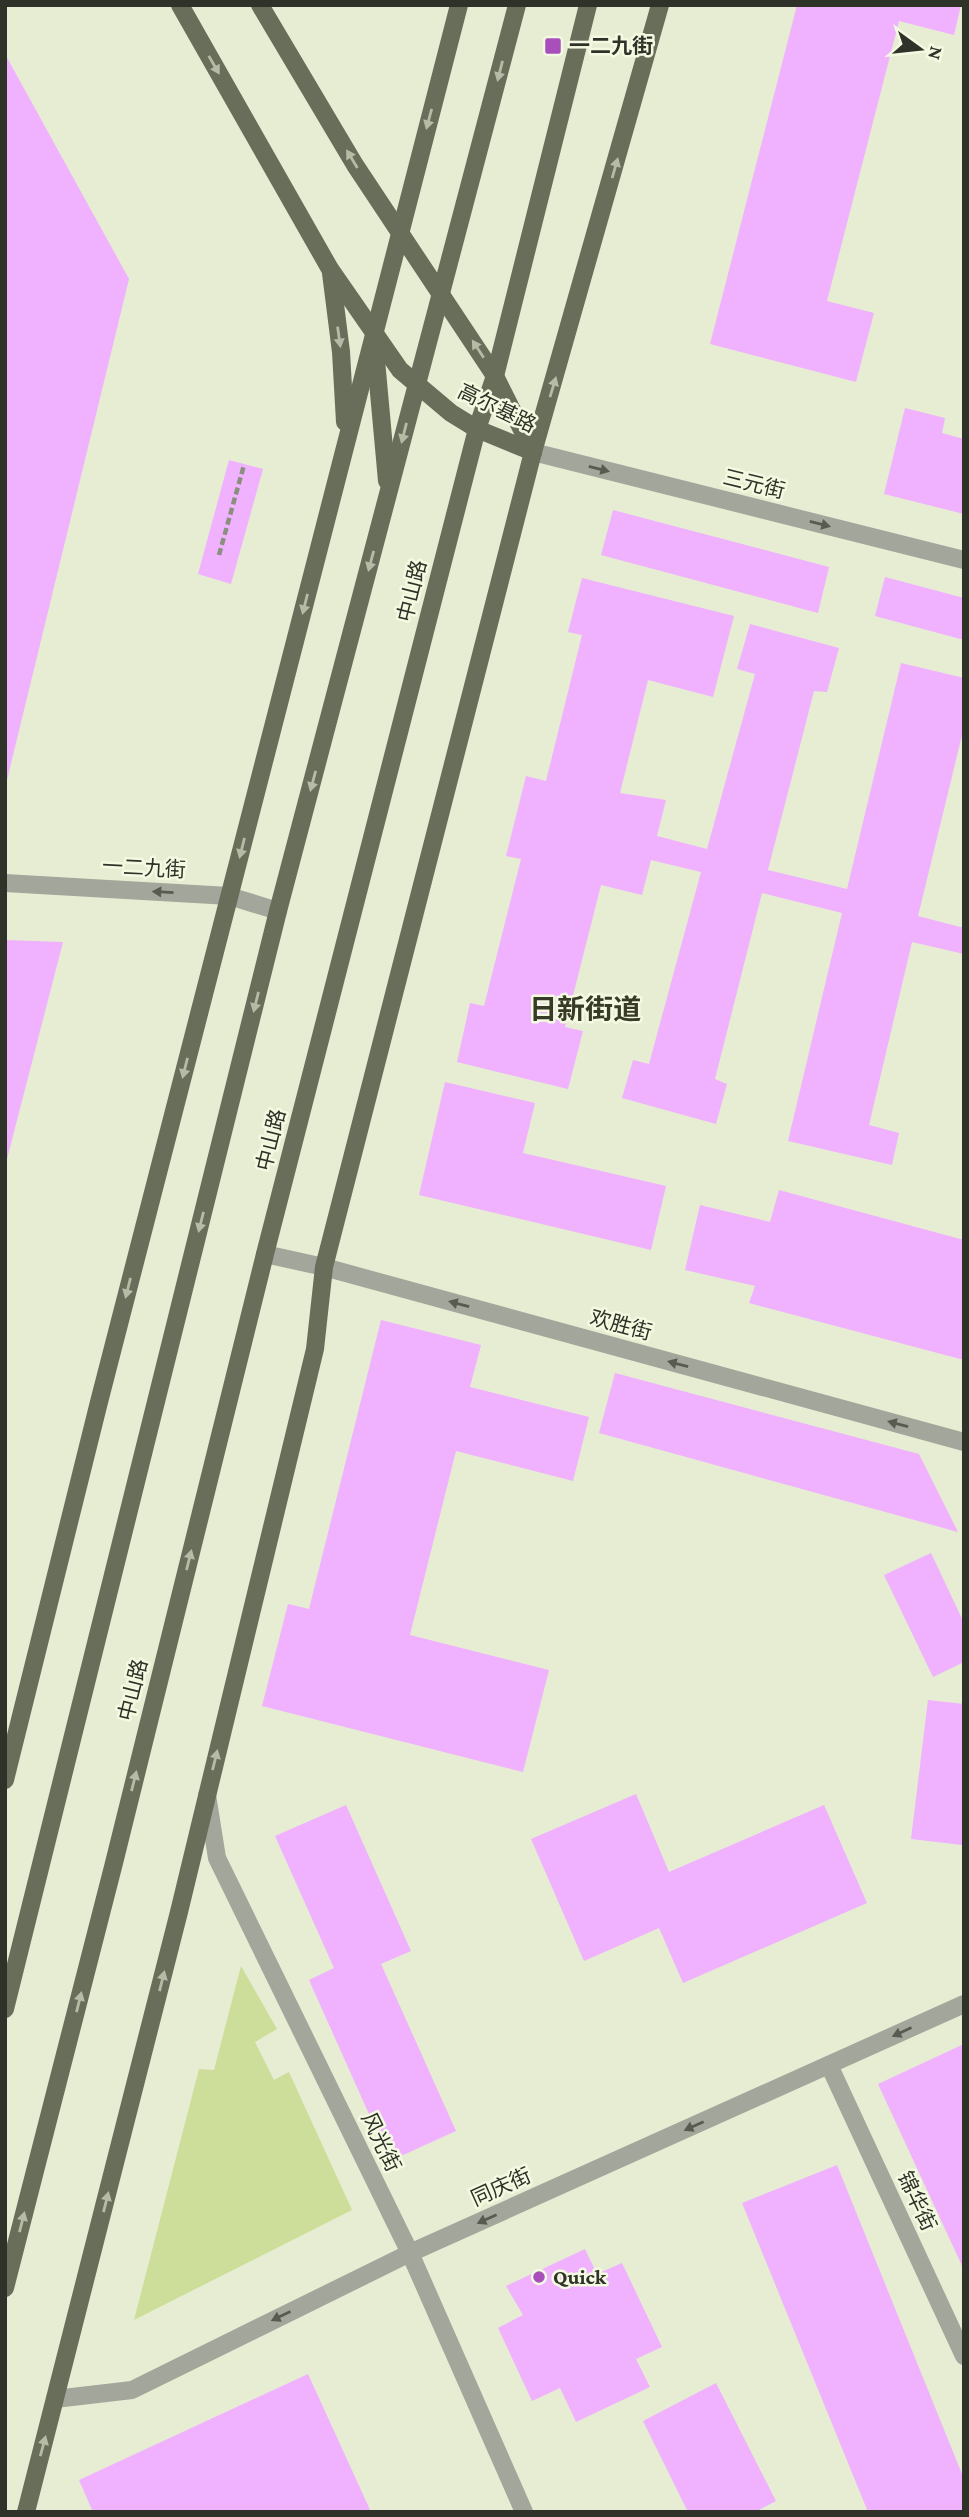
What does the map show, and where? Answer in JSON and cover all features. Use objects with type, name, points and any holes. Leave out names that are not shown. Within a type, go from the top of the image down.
[{"type":"main road","name":"高尔基路","points":[[180,5],[330,269],[400,370],[450,413],[477,429],[533,452]]},
{"type":"main road","name":"高尔基路","points":[[260,5],[355,165],[495,376],[533,452]]},
{"type":"main road","points":[[5,1780],[95,1415],[459,5]]},
{"type":"main road","points":[[5,2009],[278,911],[517,5]]},
{"type":"main road","name":"中山路","points":[[5,2288],[265,1254],[477,429],[495,376],[588,5]]},
{"type":"main road","points":[[26,2512],[179,1912],[315,1349],[324,1267],[533,452],[660,5]]},
{"type":"main road","points":[[330,269],[341,352],[346,443]]},
{"type":"main road","points":[[373,333],[388,495]]},
{"type":"street","name":"三元街","points":[[533,452],[964,560]]},
{"type":"street","name":"一二九街","points":[[5,883],[229,896],[278,911]]},
{"type":"street","name":"欢胜街","points":[[265,1254],[324,1267],[964,1442]]},
{"type":"street","name":"风光街","points":[[207,1792],[217,1858],[410,2253],[524,2512]]},
{"type":"street","name":"同庆街","points":[[55,2399],[132,2390],[410,2253],[964,2004]]},
{"type":"street","name":"锦华街","points":[[829,2065],[964,2356]]},
{"type":"path","points":[[219,555],[244,465]]},
{"type":"green space","points":[[241,1966],[277,2029],[255,2042],[274,2080],[289,2072],[352,2210],[134,2320],[199,2069],[214,2070]]},
{"type":"building","points":[[797,5],[961,5],[954,35],[899,21],[827,301],[874,313],[856,382],[710,344]]},
{"type":"building","points":[[5,54],[129,279],[6,784],[5,783]]},
{"type":"building","points":[[905,408],[945,418],[942,433],[964,439],[964,514],[884,494]]},
{"type":"building","points":[[229,460],[263,469],[231,584],[198,574]]},
{"type":"building","points":[[613,510],[829,567],[818,613],[601,555]]},
{"type":"building","points":[[885,577],[964,598],[964,640],[875,616]]},
{"type":"building","points":[[582,578],[734,616],[713,697],[648,680],[620,793],[666,800],[657,836],[707,849],[755,674],[737,669],[750,624],[839,648],[827,692],[814,691],[768,870],[847,889],[901,663],[964,678],[964,727],[918,916],[964,928],[964,954],[912,942],[869,1125],[899,1133],[892,1165],[788,1141],[842,913],[762,893],[715,1079],[727,1084],[716,1124],[622,1098],[633,1060],[649,1064],[701,872],[651,860],[642,895],[601,885],[565,1027],[583,1031],[568,1089],[457,1062],[470,1003],[484,1006],[521,859],[506,856],[526,776],[546,781],[582,635],[568,632]]},
{"type":"building","points":[[5,940],[63,942],[6,1163],[5,1163]]},
{"type":"building","points":[[445,1082],[535,1103],[523,1153],[666,1186],[651,1250],[419,1195]]},
{"type":"building","points":[[779,1190],[964,1240],[964,1360],[749,1303],[755,1286],[685,1270],[700,1205],[770,1222]]},
{"type":"building","points":[[381,1320],[481,1345],[470,1387],[589,1417],[573,1481],[456,1451],[410,1635],[549,1670],[523,1772],[262,1706],[288,1604],[309,1609]]},
{"type":"building","points":[[615,1373],[919,1454],[958,1532],[599,1433]]},
{"type":"building","points":[[931,1553],[964,1623],[964,1662],[933,1677],[884,1575]]},
{"type":"building","points":[[928,1700],[964,1704],[962,1845],[911,1839]]},
{"type":"building","points":[[636,1794],[669,1872],[824,1805],[867,1903],[683,1983],[659,1928],[584,1961],[531,1839]]},
{"type":"building","points":[[346,1805],[411,1951],[381,1964],[456,2131],[390,2161],[309,1980],[334,1968],[275,1836]]},
{"type":"building","points":[[964,2044],[964,2270],[878,2084]]},
{"type":"building","points":[[837,2165],[964,2479],[964,2512],[868,2512],[742,2203]]},
{"type":"building","points":[[585,2249],[597,2274],[622,2263],[662,2347],[636,2359],[650,2387],[576,2422],[560,2388],[532,2401],[498,2328],[523,2315],[506,2286]]},
{"type":"building","points":[[308,2374],[371,2512],[93,2512],[79,2480]]},
{"type":"building","points":[[716,2383],[776,2501],[755,2512],[688,2512],[643,2421]]},
{"type":"place","name":"一二九街","points":[[553,46]]},
{"type":"place","name":"Quick","points":[[539,2277]]},
{"type":"district","name":"日新街道","points":[[585,1009]]}]
